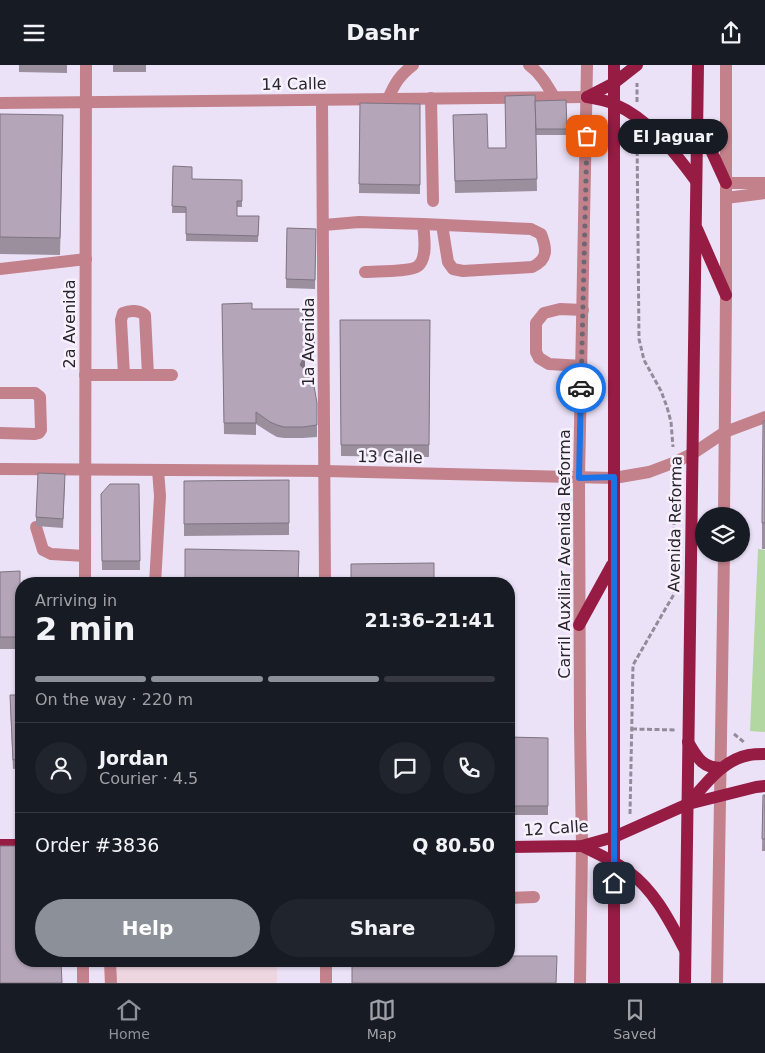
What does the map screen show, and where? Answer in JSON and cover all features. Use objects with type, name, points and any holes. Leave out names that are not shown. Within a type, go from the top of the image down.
[{"type":"main road","points":[[614,65],[614,983]]},
{"type":"main road","points":[[588,97],[614,83],[637,65]]},
{"type":"main road","name":"Avenida Reforma","points":[[684,983],[698,65]]},
{"type":"main road","points":[[588,97],[613,103],[637,117],[662,139],[696,181]]},
{"type":"main road","points":[[698,120],[726,183]]},
{"type":"main road","points":[[695,226],[726,295]]},
{"type":"main road","points":[[580,625],[614,563]]},
{"type":"main road","points":[[688,741],[696,756],[704,764],[713,768],[721,768]]},
{"type":"main road","name":"12 Calle","points":[[688,804],[721,768],[736,759],[750,754],[765,755]]},
{"type":"main road","name":"12 Calle","points":[[515,847],[582,846],[614,837],[688,804],[765,786]]},
{"type":"main road","points":[[0,845],[15,845]]},
{"type":"main road","points":[[582,846],[628,871],[641,882],[658,903],[685,951]]},
{"type":"street","name":"2a Avenida","points":[[86,65],[86,577]]},
{"type":"street","points":[[388,99],[396,82],[413,65]]},
{"type":"street","points":[[529,65],[544,79],[554,97]]},
{"type":"street","name":"Carril Auxiliar Avenida Reforma","points":[[580,983],[582,846],[579,478],[588,97],[587,65]]},
{"type":"street","points":[[724,507],[726,65]]},
{"type":"street","name":"14 Calle","points":[[0,103],[588,97]]},
{"type":"street","points":[[431,98],[433,201]]},
{"type":"street","name":"1a Avenida","points":[[322,100],[325,577]]},
{"type":"street","points":[[726,183],[765,183]]},
{"type":"street","points":[[726,198],[765,193]]},
{"type":"street","points":[[324,225],[359,223],[423,224],[531,229],[541,235],[545,249],[544,258],[540,264],[532,267],[463,271],[453,269],[448,262],[442,225]]},
{"type":"street","points":[[365,272],[411,269],[419,265],[423,258],[425,241],[423,224]]},
{"type":"street","points":[[0,269],[86,259]]},
{"type":"street","points":[[582,366],[549,364],[539,358],[536,352],[536,323],[544,313],[560,309],[583,310]]},
{"type":"street","points":[[124,375],[121,320],[123,313],[128,311],[141,312],[146,315],[148,375]]},
{"type":"street","points":[[85,375],[172,375]]},
{"type":"street","points":[[0,393],[35,393],[38,395],[40,397],[41,430],[35,434],[0,433]]},
{"type":"street","name":"13 Calle","points":[[0,469],[325,471],[579,478],[614,477],[649,472],[673,463],[725,432],[765,417]]},
{"type":"street","points":[[155,577],[160,496],[158,470]]},
{"type":"street","points":[[36,527],[43,550],[51,554],[85,556]]},
{"type":"street","points":[[717,983],[724,562]]},
{"type":"street","points":[[515,898],[534,897]]},
{"type":"street","points":[[83,967],[83,983]]},
{"type":"street","points":[[110,967],[111,983]]},
{"type":"street","points":[[326,967],[326,983]]},
{"type":"path","points":[[629,831],[633,665],[674,595],[673,436],[668,407],[644,359],[639,339],[637,82]]},
{"type":"path","points":[[632,729],[679,730]]},
{"type":"shaded area","points":[[104,967],[277,967],[277,983],[104,983]]},
{"type":"green space","points":[[758,549],[765,550],[765,732],[750,731]]},
{"type":"building","points":[[535,95],[537,179],[455,181],[453,115],[487,114],[488,148],[506,148],[505,96]]},
{"type":"building","points":[[566,100],[567,129],[536,129],[535,101]]},
{"type":"building","points":[[360,103],[420,104],[420,185],[359,184]]},
{"type":"building","points":[[0,114],[63,115],[60,238],[0,237]]},
{"type":"building","points":[[173,166],[192,167],[192,179],[242,180],[242,201],[237,201],[237,216],[259,216],[258,236],[186,234],[186,207],[172,206]]},
{"type":"building","points":[[287,228],[316,229],[315,280],[286,279]]},
{"type":"building","points":[[252,303],[252,309],[310,309],[315,323],[315,332],[311,343],[305,342],[305,355],[300,365],[306,371],[314,386],[317,403],[317,425],[284,427],[270,422],[256,412],[256,423],[224,423],[222,304]]},
{"type":"building","points":[[340,320],[430,320],[429,445],[341,445]]},
{"type":"building","points":[[765,420],[765,523],[762,523],[763,422]]},
{"type":"building","points":[[38,473],[65,474],[63,519],[36,517]]},
{"type":"building","points":[[289,480],[289,523],[184,524],[184,481]]},
{"type":"building","points":[[110,484],[139,484],[140,561],[102,561],[101,494]]},
{"type":"building","points":[[185,549],[299,551],[298,577],[185,577]]},
{"type":"building","points":[[434,563],[434,577],[351,577],[351,564]]},
{"type":"building","points":[[20,571],[20,577],[15,577],[15,637],[0,637],[0,572]]},
{"type":"building","points":[[10,695],[15,695],[15,760],[13,760]]},
{"type":"building","points":[[515,737],[548,738],[548,806],[515,806]]},
{"type":"building","points":[[763,795],[765,795],[765,839],[762,839]]},
{"type":"building","points":[[0,846],[15,846],[15,967],[61,967],[62,983],[0,983]]},
{"type":"building","points":[[515,956],[557,956],[556,983],[352,983],[352,967],[515,967]]},
{"type":"way so far","points":[[581,388],[587,136]]},
{"type":"place","name":"El Jaguar","points":[[587,136]]},
{"type":"route","points":[[581,388],[579,478],[614,477],[614,883]]}]
